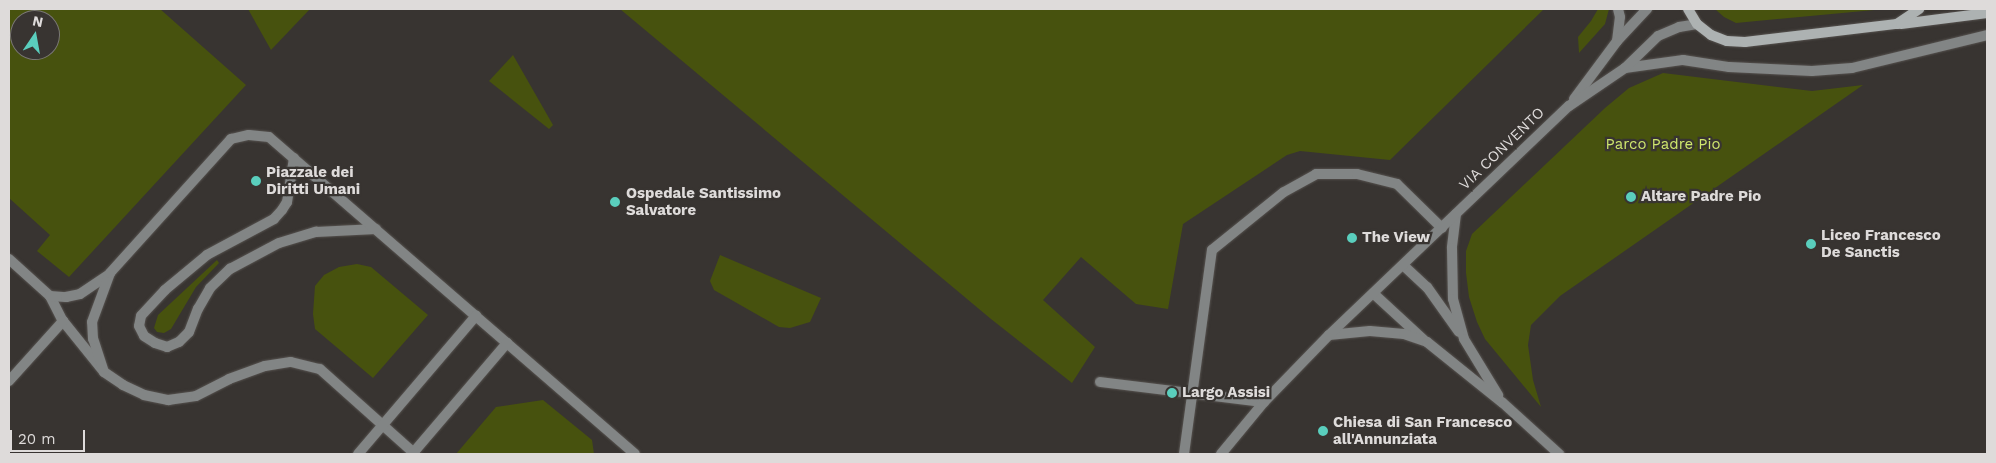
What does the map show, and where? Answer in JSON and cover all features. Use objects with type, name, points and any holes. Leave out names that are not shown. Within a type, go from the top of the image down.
[{"type":"main road","points":[[1688,9],[1697,24],[1711,35],[1727,41],[1745,42],[1987,13]]},
{"type":"main road","points":[[1897,24],[1919,9]]},
{"type":"street","points":[[1617,41],[1620,17],[1618,9]]},
{"type":"street","points":[[1569,106],[1617,41],[1648,9]]},
{"type":"street","points":[[1569,106],[1625,68],[1658,36],[1679,27],[1697,24]]},
{"type":"street","points":[[1625,68],[1683,60],[1729,67],[1812,71],[1852,68],[1987,35]]},
{"type":"street","name":"VIA CONVENTO","points":[[1329,335],[1569,106]]},
{"type":"street","points":[[50,296],[66,297],[80,294],[110,273],[231,139],[249,135],[270,138],[507,343],[629,452]]},
{"type":"street","points":[[294,158],[287,202],[282,210],[274,219],[207,255],[171,285],[140,316],[139,326],[144,336],[155,343],[167,347],[179,342],[189,332],[198,309],[210,288],[230,268],[279,243],[316,232],[376,230]]},
{"type":"street","points":[[1184,454],[1212,250],[1284,192],[1316,174],[1357,174],[1397,184],[1442,228]]},
{"type":"street","points":[[1456,214],[1452,248],[1453,299],[1464,339]]},
{"type":"street","points":[[9,259],[50,296],[63,321],[104,372],[123,386],[144,395],[168,400],[196,396],[228,379],[265,366],[292,362],[320,369],[414,453],[507,343]]},
{"type":"street","points":[[1403,265],[1426,287],[1464,339],[1502,402]]},
{"type":"street","points":[[104,372],[93,338],[92,322],[110,273]]},
{"type":"street","points":[[1374,294],[1427,342],[1502,402],[1559,454]]},
{"type":"street","points":[[358,454],[476,316]]},
{"type":"street","points":[[9,381],[63,321]]},
{"type":"street","points":[[1221,454],[1264,402],[1329,335],[1370,331],[1404,334],[1427,342]]},
{"type":"street","points":[[1100,382],[1264,402]]},
{"type":"green space","points":[[9,9],[160,9],[246,85],[69,277],[37,251],[50,235],[9,198]]},
{"type":"green space","points":[[248,9],[310,9],[271,50]]},
{"type":"green space","points":[[620,9],[1544,9],[1390,160],[1300,151],[1287,155],[1183,224],[1168,309],[1136,304],[1081,257],[1043,300],[1095,347],[1072,383],[991,319]]},
{"type":"green space","points":[[1598,9],[1609,9],[1605,24],[1579,53],[1578,37]]},
{"type":"green space","points":[[1715,9],[1885,9],[1736,23],[1724,17]]},
{"type":"green space","points":[[513,55],[553,125],[549,129],[489,81]]},
{"type":"green space","name":"Parco Padre Pio","points":[[1663,73],[1812,91],[1863,85],[1560,296],[1531,325],[1528,345],[1533,380],[1541,407],[1485,339],[1477,322],[1469,297],[1466,273],[1466,251],[1472,234],[1605,108],[1629,88]]},
{"type":"green space","points":[[720,255],[821,298],[810,322],[790,328],[779,327],[714,290],[710,281]]},
{"type":"green space","points":[[217,260],[219,263],[196,287],[171,329],[164,333],[157,332],[154,328],[158,315]]},
{"type":"green space","points":[[357,264],[371,267],[428,315],[373,378],[315,329],[313,314],[315,286],[324,275],[339,267]]},
{"type":"green space","points":[[543,400],[592,440],[594,454],[456,454],[496,407]]},
{"type":"place","name":"Piazzale dei Diritti Umani","points":[[256,181]]},
{"type":"place","name":"Altare Padre Pio","points":[[1631,197]]},
{"type":"place","name":"Ospedale Santissimo Salvatore","points":[[615,202]]},
{"type":"place","name":"The View","points":[[1352,238]]},
{"type":"place","name":"Liceo Francesco De Sanctis","points":[[1811,244]]},
{"type":"place","name":"Largo Assisi","points":[[1172,393]]},
{"type":"place","name":"Chiesa di San Francesco all'Annunziata","points":[[1323,431]]}]
